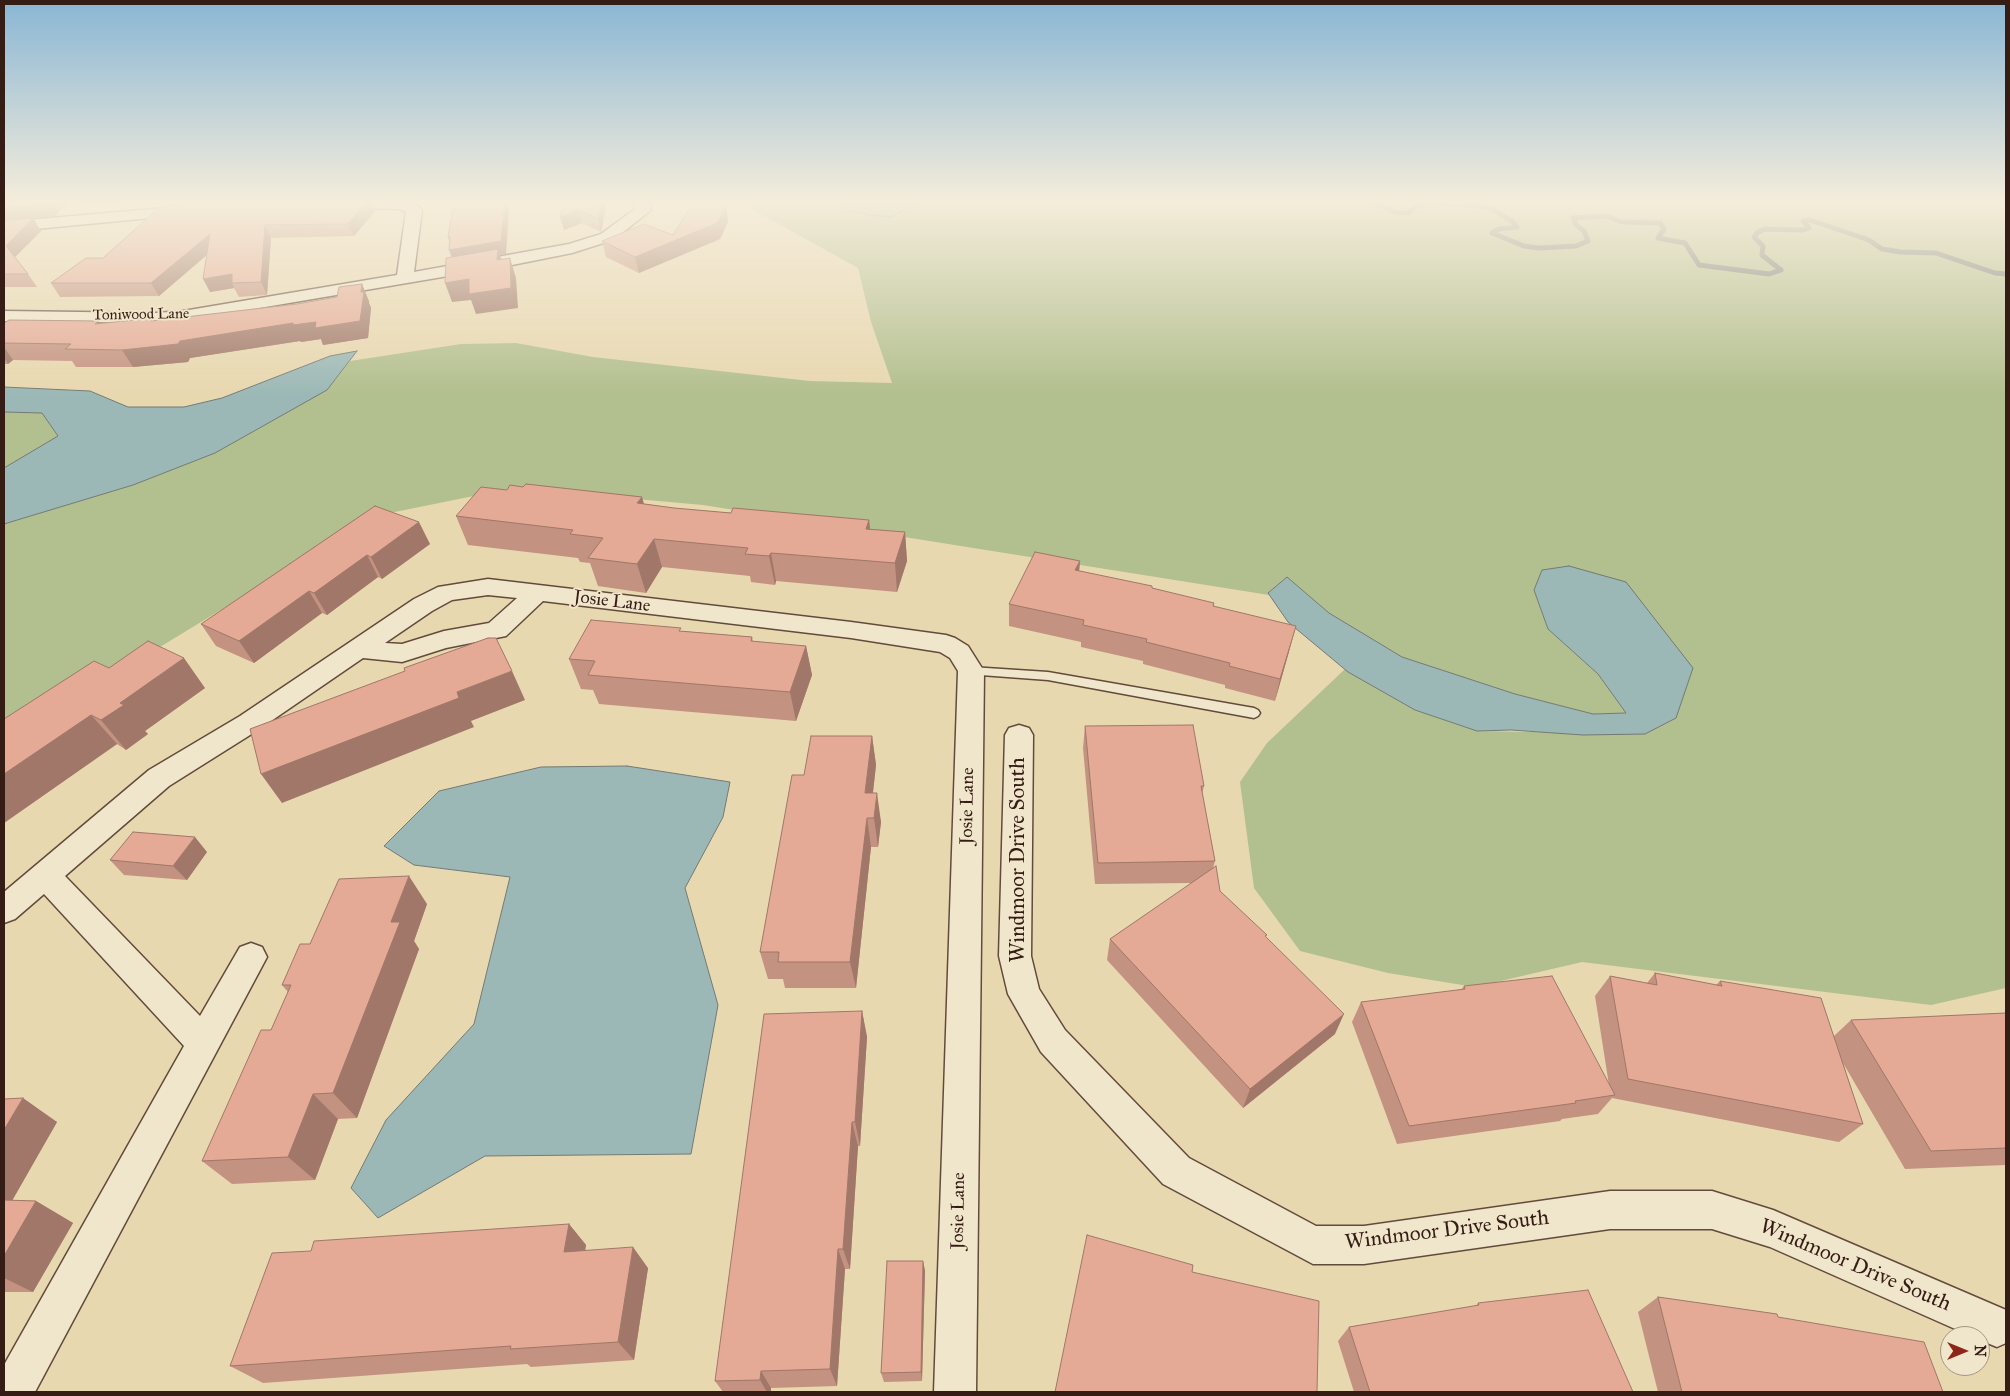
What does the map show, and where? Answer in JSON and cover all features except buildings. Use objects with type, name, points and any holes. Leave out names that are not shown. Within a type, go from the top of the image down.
[{"type":"street","points":[[405,277],[406,266]]},
{"type":"street","name":"Toniwood Lane","points":[[4,316],[156,318],[182,316],[474,266]]},
{"type":"street","name":"Josie Lane","points":[[4,910],[159,778],[249,723],[423,605],[446,593],[488,587],[851,630],[946,644],[960,652],[971,671],[955,1392]]},
{"type":"street","points":[[359,649],[402,653],[444,640],[497,630],[536,594]]},
{"type":"street","name":"Windmoor Drive South","points":[[1019,735],[1016,956],[1024,994],[1053,1040],[1176,1171],[1313,1244],[1364,1245],[1610,1210],[1712,1210],[1772,1229],[2003,1331]]},
{"type":"street","points":[[45,875],[204,1044]]},
{"type":"street","points":[[12,1392],[252,957]]},
{"type":"lane","points":[[971,671],[1048,676],[1254,713]]},
{"type":"green space","points":[[855,266],[2006,266],[2006,988],[1931,1005],[1582,962],[1475,987],[1388,973],[1300,951],[1254,888],[1240,782],[1267,743],[1345,669],[1415,710],[1477,731],[1645,734],[1542,570],[1534,590],[1548,629],[1598,674],[1626,713],[1593,714],[1515,694],[1402,657],[1329,613],[1287,577],[1268,593],[1269,595],[703,505],[513,488],[375,516],[4,742],[4,524],[133,485],[215,453],[327,390],[350,361],[461,344],[516,343],[593,357],[810,381],[892,383],[871,322],[858,268]]},
{"type":"green space","points":[[4,412],[42,413],[58,436],[4,468]]},
{"type":"water","points":[[357,351],[327,390],[215,453],[133,485],[4,524],[4,468],[58,436],[42,413],[4,412],[4,387],[90,391],[128,407],[184,407],[222,398],[330,356]]},
{"type":"water","points":[[1569,566],[1626,582],[1693,668],[1676,718],[1645,734],[1583,735],[1511,730],[1477,731],[1415,710],[1348,672],[1288,622],[1268,593],[1287,577],[1329,613],[1402,657],[1515,694],[1593,714],[1626,713],[1598,674],[1548,629],[1534,590],[1542,570]]},
{"type":"water","points":[[627,766],[730,782],[723,817],[685,888],[718,1005],[691,1154],[485,1156],[378,1218],[351,1188],[386,1120],[474,1024],[510,877],[414,865],[384,846],[439,791],[541,767]]},
{"type":"waterway","points":[[1708,266],[1769,274],[1781,270],[1776,266]]},
{"type":"waterway","points":[[1975,266],[1995,273],[2006,274]]}]
